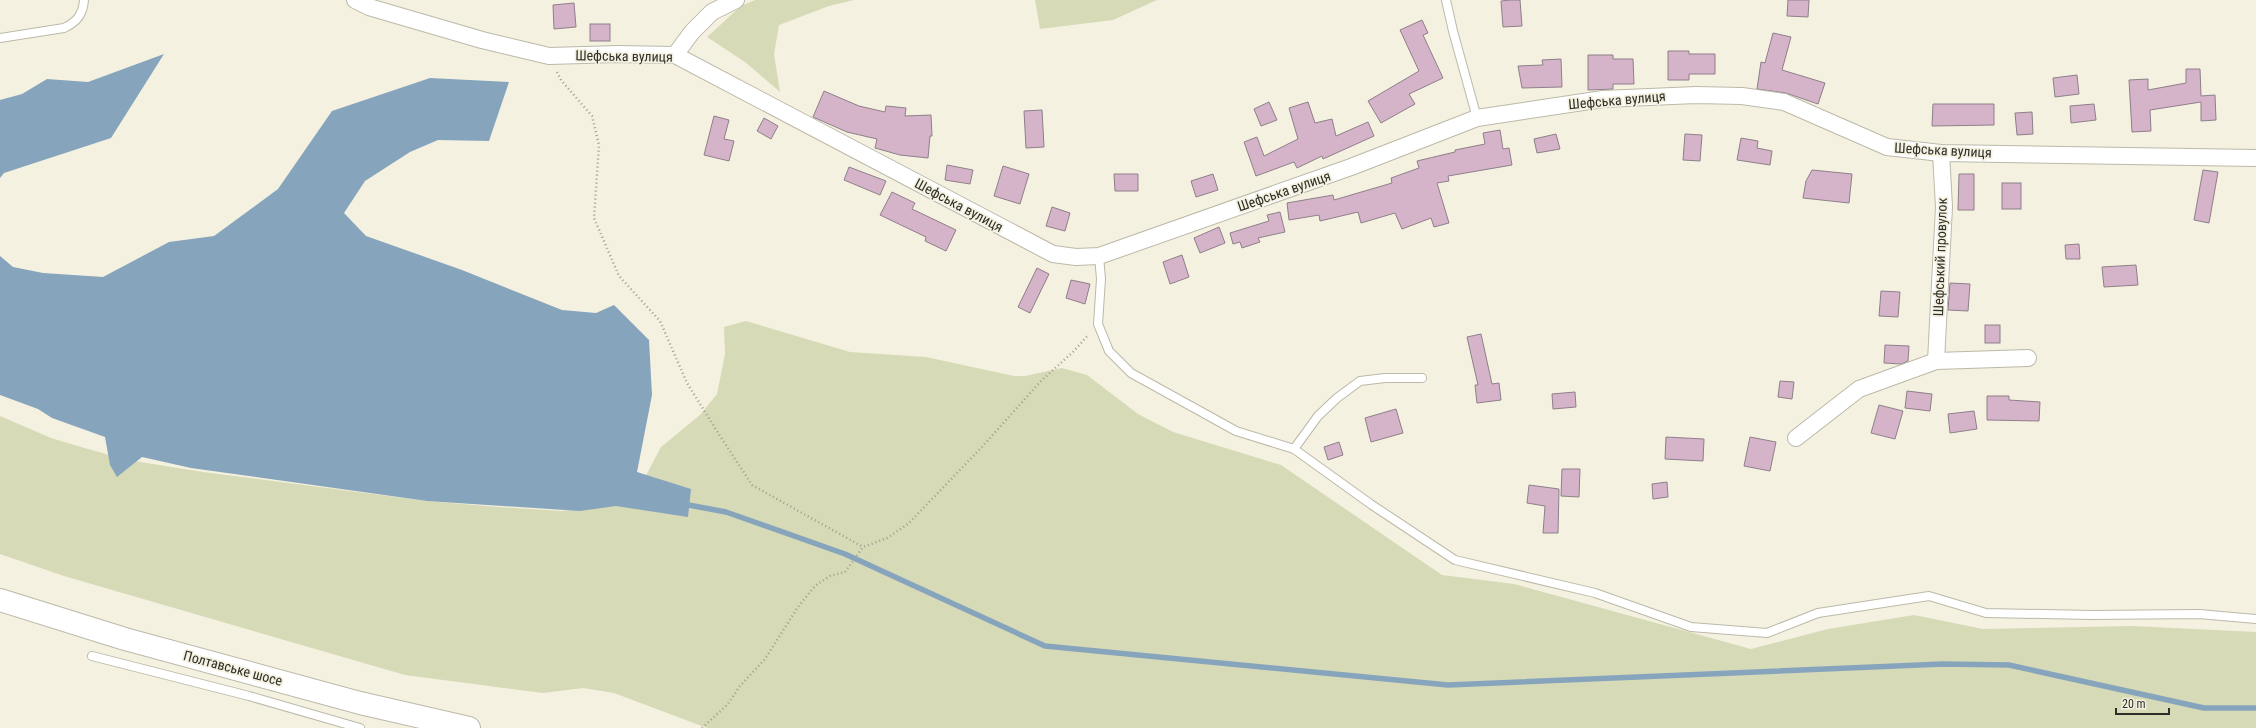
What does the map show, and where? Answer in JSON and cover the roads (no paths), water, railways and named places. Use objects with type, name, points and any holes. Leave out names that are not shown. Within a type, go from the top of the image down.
[{"type":"main road","name":"Полтавське шосе","points":[[0,600],[125,638],[360,703],[469,728]]},
{"type":"street","name":"Шефська вулиця","points":[[355,0],[369,7],[482,40],[549,56],[618,54],[675,55],[1053,254],[1076,257],[1099,256],[1351,167],[1477,118],[1603,99],[1696,95],[1742,96],[1784,102],[1887,147],[1941,153],[2256,158]]},
{"type":"street","points":[[675,55],[692,32],[712,12],[736,0]]},
{"type":"street","name":"Шефський провулок","points":[[1936,361],[1944,207],[1941,153]]},
{"type":"street","points":[[1796,438],[1859,389],[1936,361],[2028,358]]},
{"type":"lane","points":[[0,38],[64,28],[73,24],[80,16],[84,0]]},
{"type":"lane","points":[[1446,0],[1477,118]]},
{"type":"lane","points":[[1099,256],[1101,278],[1098,324],[1109,351],[1131,373],[1236,431],[1294,450],[1372,505],[1455,560],[1595,593],[1691,626],[1767,633],[1818,613],[1929,596],[1986,613],[2199,614],[2256,620]]},
{"type":"lane","points":[[1294,450],[1318,416],[1337,398],[1360,381],[1385,378],[1422,378]]},
{"type":"lane","points":[[92,656],[249,696],[360,728]]},
{"type":"water","points":[[164,54],[111,138],[4,173],[0,178],[0,100],[22,94],[47,79],[88,82]]},
{"type":"water","points":[[430,78],[509,82],[489,141],[438,140],[410,152],[365,181],[344,213],[366,236],[462,270],[562,310],[596,313],[614,305],[649,340],[652,395],[637,472],[691,489],[688,517],[616,506],[580,511],[427,501],[191,468],[142,457],[117,477],[110,465],[105,437],[52,418],[38,409],[0,395],[0,256],[13,267],[43,273],[103,277],[169,242],[214,236],[278,189],[332,111]]},
{"type":"waterway","points":[[683,504],[726,512],[845,554],[1045,646],[1448,685],[1943,664],[2009,665],[2204,708],[2256,708]]}]
